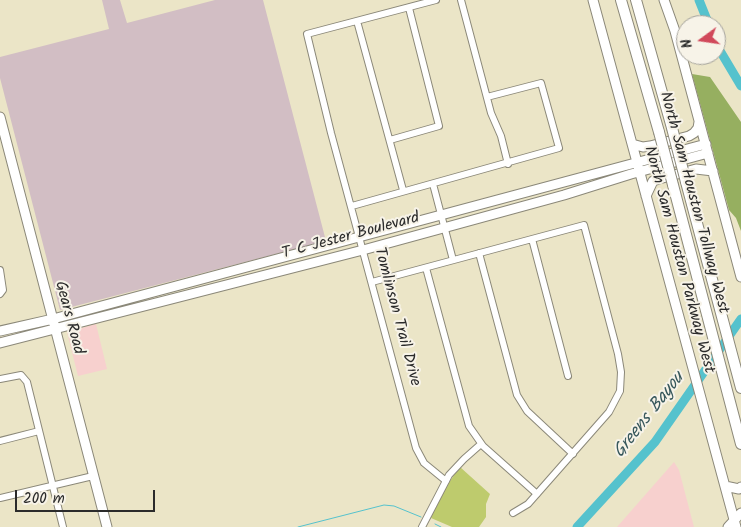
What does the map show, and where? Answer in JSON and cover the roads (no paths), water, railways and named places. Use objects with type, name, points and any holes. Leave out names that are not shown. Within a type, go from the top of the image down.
[{"type":"highway","name":"North Sam Houston Tollway West","points":[[621,0],[659,132],[741,444]]},
{"type":"highway","name":"North Sam Houston Tollway West","points":[[636,0],[741,388]]},
{"type":"main road","name":"North Sam Houston Parkway West","points":[[594,0],[708,428],[726,486],[733,525]]},
{"type":"main road","points":[[664,0],[675,31],[740,273]]},
{"type":"main road","name":"Gears Road","points":[[0,118],[106,527]]},
{"type":"main road","points":[[632,144],[642,147],[650,146],[689,136],[698,128],[700,121]]},
{"type":"main road","name":"T C Jester Boulevard","points":[[0,331],[53,319],[518,195],[707,149]]},
{"type":"main road","name":"T C Jester Boulevard","points":[[0,343],[364,250],[522,207],[638,167]]},
{"type":"main road","points":[[646,196],[652,181],[696,169],[713,171]]},
{"type":"main road","points":[[518,195],[522,207]]},
{"type":"main road","points":[[234,271],[237,283]]},
{"type":"main road","points":[[132,298],[135,309]]},
{"type":"main road","points":[[726,486],[739,489],[741,487]]},
{"type":"main road","points":[[733,525],[741,513]]},
{"type":"street","points":[[403,190],[357,21],[436,0]]},
{"type":"street","points":[[461,0],[491,113],[501,136],[508,164]]},
{"type":"street","points":[[390,140],[438,126],[409,8]]},
{"type":"street","name":"Tomlinson Trail Drive","points":[[357,21],[306,34],[416,448],[424,463],[446,481]]},
{"type":"street","points":[[352,206],[403,190],[508,164],[559,148],[542,83],[487,97]]},
{"type":"street","points":[[433,184],[453,260]]},
{"type":"street","points":[[372,282],[584,225],[618,354],[621,386],[617,399],[609,412],[537,494],[523,508],[513,513]]},
{"type":"street","points":[[532,239],[568,376]]},
{"type":"street","points":[[479,254],[517,396],[527,411],[572,454]]},
{"type":"street","points":[[426,268],[466,420],[481,444],[537,494]]},
{"type":"street","points":[[0,270],[3,290],[0,294]]},
{"type":"street","points":[[0,379],[21,375],[24,377],[63,527]]},
{"type":"street","points":[[0,441],[39,431]]},
{"type":"street","points":[[422,527],[456,466],[481,444]]},
{"type":"street","points":[[0,498],[93,476]]},
{"type":"waterway","name":"Greens Bayou","points":[[699,0],[705,15]]},
{"type":"waterway","name":"Greens Bayou","points":[[726,61],[741,86]]},
{"type":"waterway","name":"Greens Bayou","points":[[577,527],[655,442],[741,319]]},
{"type":"waterway","points":[[298,527],[384,505],[394,506],[421,517]]},
{"type":"waterway","points":[[435,524],[441,527]]}]
